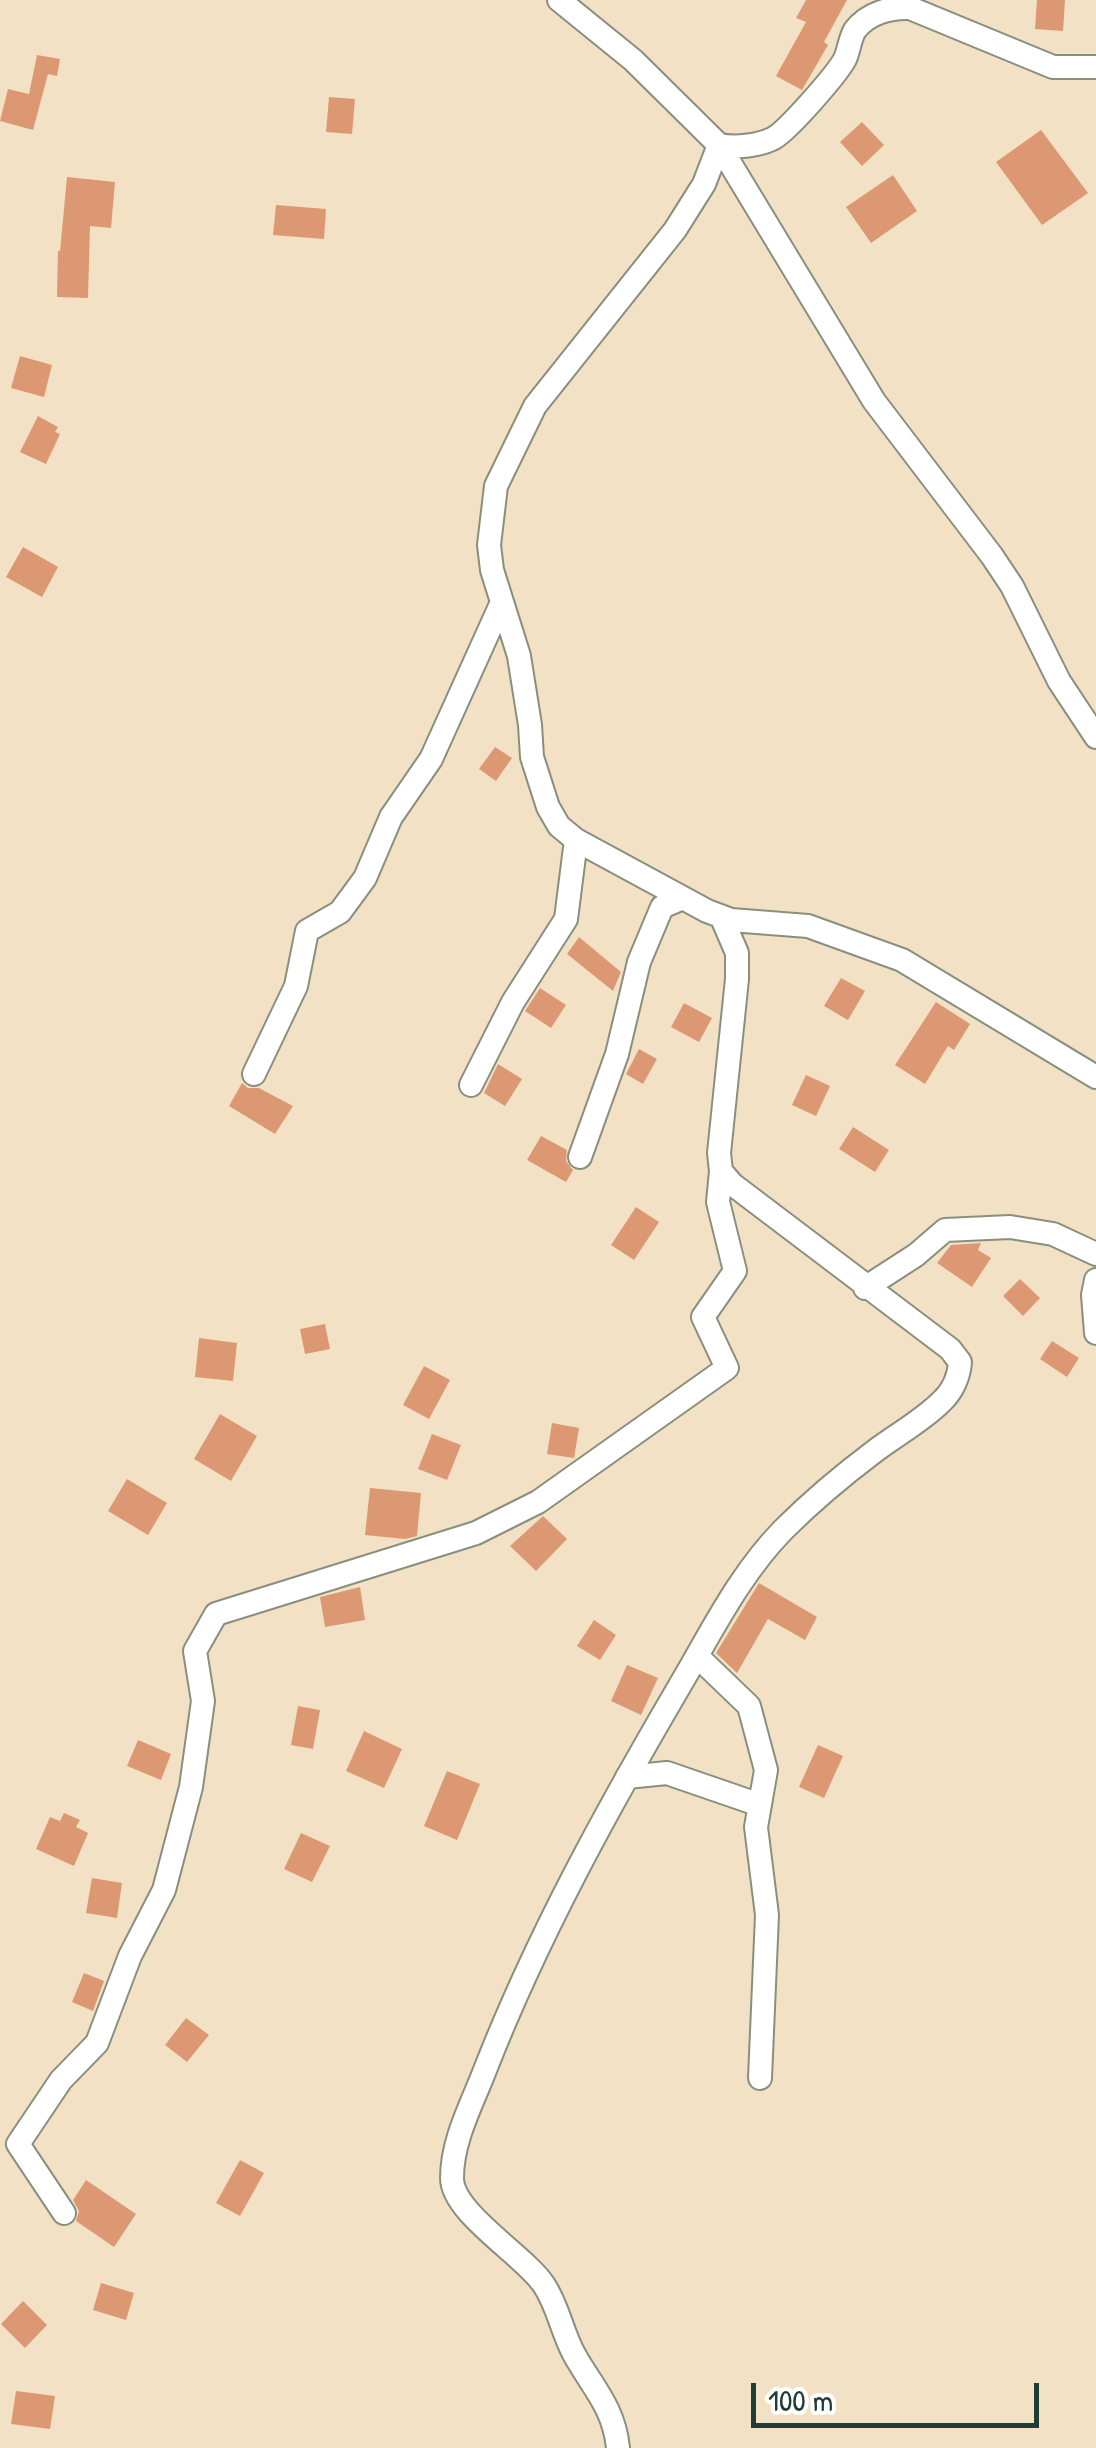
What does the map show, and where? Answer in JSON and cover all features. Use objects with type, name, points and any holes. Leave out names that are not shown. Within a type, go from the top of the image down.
[{"type":"street","points":[[558,0],[633,60],[719,145],[866,389],[1012,586],[1058,681],[1096,737]]},
{"type":"street","points":[[719,145],[736,148],[773,139],[836,73],[855,30],[875,14],[892,7],[910,8],[1054,67],[1096,67]]},
{"type":"street","points":[[719,145],[694,202],[535,406],[496,486],[489,545],[492,570],[524,680],[532,757],[539,780],[560,826],[576,840],[684,898],[731,920],[808,926],[902,960],[1096,1078]]},
{"type":"street","points":[[254,1074],[296,986],[306,931],[340,912],[364,878],[391,817],[431,760],[502,602]]},
{"type":"street","points":[[471,1085],[513,1002],[566,919],[576,840]]},
{"type":"street","points":[[580,1157],[617,1054],[639,962],[662,907],[684,898]]},
{"type":"street","points":[[64,2213],[18,2144],[60,2080],[97,2042],[130,1956],[164,1890],[190,1787],[203,1702],[194,1651],[216,1614],[476,1534],[538,1502],[728,1368],[703,1317],[735,1271],[718,1202],[737,953],[721,916]]},
{"type":"street","points":[[618,2448],[616,2430],[600,2391],[574,2353],[542,2282],[466,2207],[452,2184],[459,2137],[496,2042],[553,1917],[627,1777],[753,1564],[783,1530],[866,1458],[944,1400],[959,1374],[960,1362],[950,1349],[732,1184],[721,1171]]},
{"type":"street","points":[[866,1288],[945,1230],[1010,1227],[1053,1234],[1096,1254]]},
{"type":"street","points":[[1096,1280],[1096,1333]]},
{"type":"street","points":[[697,1656],[748,1706],[766,1770],[756,1827],[766,1915],[760,2078]]},
{"type":"street","points":[[627,1777],[667,1773],[760,1805]]},
{"type":"building","points":[[806,0],[847,0],[824,42],[828,45],[802,90],[776,76],[806,22],[796,18]]},
{"type":"building","points":[[1037,0],[1065,0],[1063,31],[1035,29]]},
{"type":"building","points":[[37,55],[60,59],[57,76],[48,74],[33,130],[0,121],[8,89],[29,94]]},
{"type":"building","points":[[329,97],[355,99],[352,134],[326,132]]},
{"type":"building","points":[[862,122],[884,145],[862,166],[840,142]]},
{"type":"building","points":[[1041,130],[1088,193],[1042,225],[996,162]]},
{"type":"building","points":[[893,175],[917,211],[871,243],[846,207]]},
{"type":"building","points":[[67,177],[115,182],[111,228],[90,226],[88,298],[57,297]]},
{"type":"building","points":[[276,205],[326,209],[324,239],[273,235]]},
{"type":"building","points":[[20,356],[52,365],[44,397],[11,388]]},
{"type":"building","points":[[38,416],[58,427],[55,432],[60,434],[46,464],[20,452]]},
{"type":"building","points":[[23,547],[58,567],[42,597],[6,577]]},
{"type":"building","points":[[495,747],[512,758],[496,781],[479,769]]},
{"type":"building","points":[[579,937],[621,972],[613,991],[567,954]]},
{"type":"building","points":[[841,978],[865,991],[848,1020],[824,1006]]},
{"type":"building","points":[[540,988],[566,1005],[551,1028],[525,1011]]},
{"type":"building","points":[[936,1002],[970,1024],[954,1050],[948,1046],[925,1084],[895,1065]]},
{"type":"building","points":[[684,1003],[712,1018],[699,1042],[671,1027]]},
{"type":"building","points":[[639,1049],[657,1059],[643,1084],[626,1074]]},
{"type":"building","points":[[498,1064],[522,1079],[505,1106],[484,1093]]},
{"type":"building","points":[[806,1075],[830,1086],[816,1116],[792,1105]]},
{"type":"building","points":[[242,1083],[293,1106],[275,1134],[229,1106]]},
{"type":"building","points":[[853,1127],[889,1150],[875,1172],[839,1149]]},
{"type":"building","points":[[541,1136],[567,1150],[566,1161],[573,1170],[566,1182],[527,1160]]},
{"type":"building","points":[[636,1207],[659,1222],[634,1260],[611,1245]]},
{"type":"building","points":[[981,1243],[978,1250],[991,1258],[972,1287],[937,1263],[951,1245]]},
{"type":"building","points":[[1020,1279],[1040,1298],[1023,1316],[1003,1296]]},
{"type":"building","points":[[325,1324],[330,1349],[305,1354],[300,1329]]},
{"type":"building","points":[[199,1338],[237,1343],[233,1381],[195,1377]]},
{"type":"building","points":[[1052,1341],[1079,1358],[1067,1377],[1040,1359]]},
{"type":"building","points":[[424,1366],[450,1380],[429,1419],[403,1405]]},
{"type":"building","points":[[220,1414],[257,1436],[231,1481],[194,1459]]},
{"type":"building","points":[[552,1423],[579,1428],[574,1458],[547,1454]]},
{"type":"building","points":[[432,1434],[461,1445],[447,1480],[418,1469]]},
{"type":"building","points":[[127,1479],[167,1503],[148,1535],[108,1511]]},
{"type":"building","points":[[370,1488],[421,1493],[417,1536],[405,1539],[365,1535]]},
{"type":"building","points":[[543,1516],[567,1539],[536,1571],[510,1546]]},
{"type":"building","points":[[759,1583],[817,1617],[805,1640],[768,1619],[737,1673],[716,1653]]},
{"type":"building","points":[[360,1587],[365,1620],[325,1627],[320,1597]]},
{"type":"building","points":[[594,1620],[616,1635],[600,1660],[577,1646]]},
{"type":"building","points":[[627,1665],[658,1678],[641,1715],[611,1701]]},
{"type":"building","points":[[298,1706],[320,1710],[313,1749],[291,1745]]},
{"type":"building","points":[[364,1731],[402,1749],[384,1788],[346,1771]]},
{"type":"building","points":[[138,1740],[171,1754],[161,1780],[127,1766]]},
{"type":"building","points":[[818,1745],[843,1756],[824,1798],[799,1787]]},
{"type":"building","points":[[447,1771],[480,1784],[457,1840],[424,1826]]},
{"type":"building","points":[[64,1813],[80,1820],[76,1827],[88,1833],[74,1866],[36,1849],[50,1817],[60,1821]]},
{"type":"building","points":[[301,1833],[330,1846],[312,1882],[284,1869]]},
{"type":"building","points":[[92,1878],[122,1883],[117,1918],[86,1913]]},
{"type":"building","points":[[84,1973],[104,1981],[93,2011],[72,2002]]},
{"type":"building","points":[[186,2018],[209,2035],[187,2062],[165,2045]]},
{"type":"building","points":[[240,2160],[264,2173],[240,2216],[216,2203]]},
{"type":"building","points":[[86,2180],[136,2214],[114,2247],[76,2221],[79,2211],[73,2200]]},
{"type":"building","points":[[101,2283],[134,2293],[126,2320],[93,2310]]},
{"type":"building","points":[[23,2301],[47,2325],[25,2348],[1,2324]]},
{"type":"building","points":[[16,2391],[55,2396],[50,2429],[11,2424]]}]
